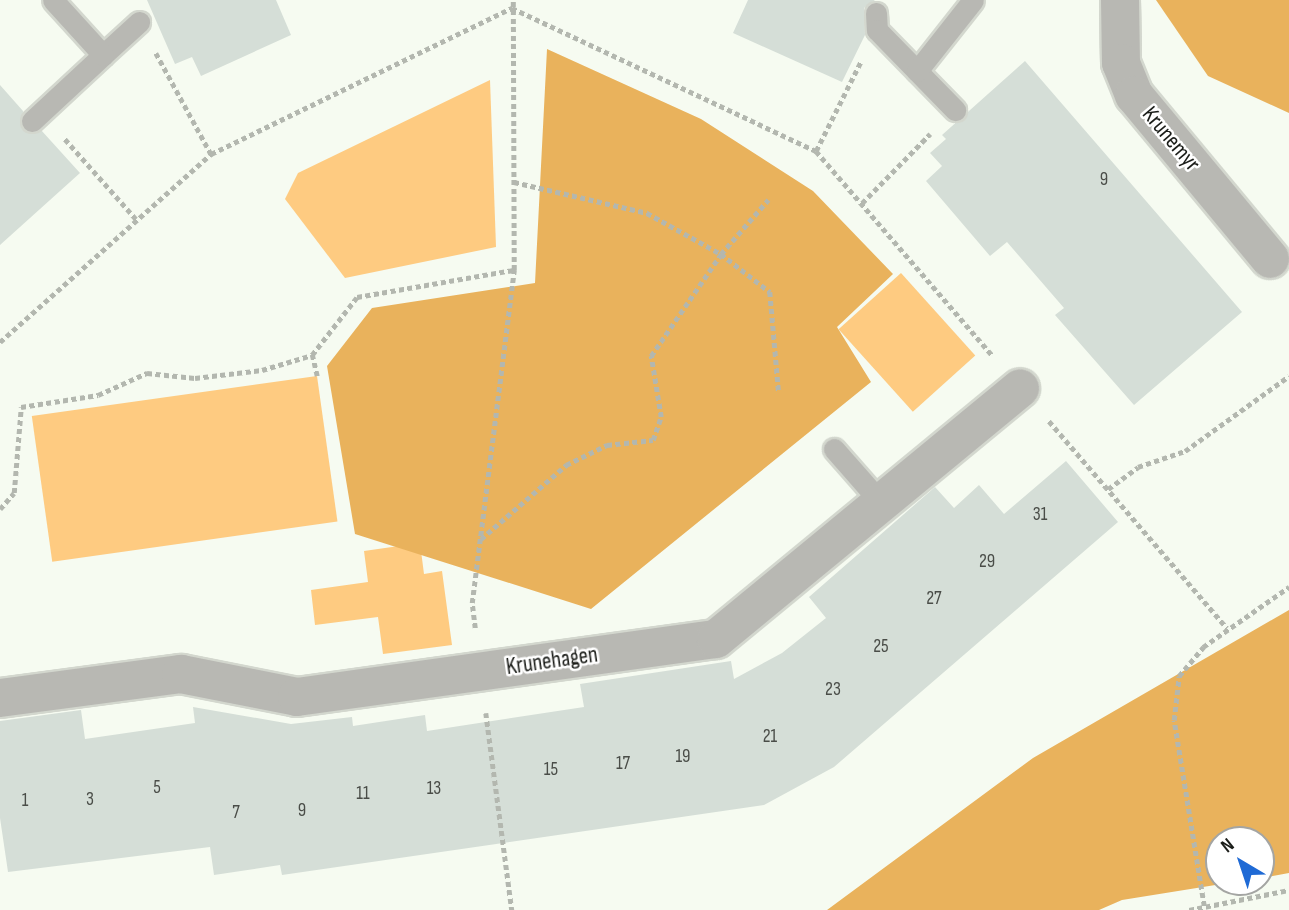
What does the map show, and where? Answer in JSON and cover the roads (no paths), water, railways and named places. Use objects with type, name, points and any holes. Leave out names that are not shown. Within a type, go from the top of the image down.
[{"type":"street","name":"Krunemyr","points":[[1120,0],[1121,63],[1134,94],[1270,259]]},
{"type":"street","name":"Krunehagen","points":[[0,698],[181,674],[297,698],[716,639],[884,506],[1020,388]]},
{"type":"lane","points":[[53,0],[103,55]]},
{"type":"lane","points":[[917,71],[973,0]]},
{"type":"lane","points":[[36,115],[139,22]]},
{"type":"lane","points":[[877,22],[917,71],[955,110]]},
{"type":"lane","points":[[834,449],[884,506]]}]
